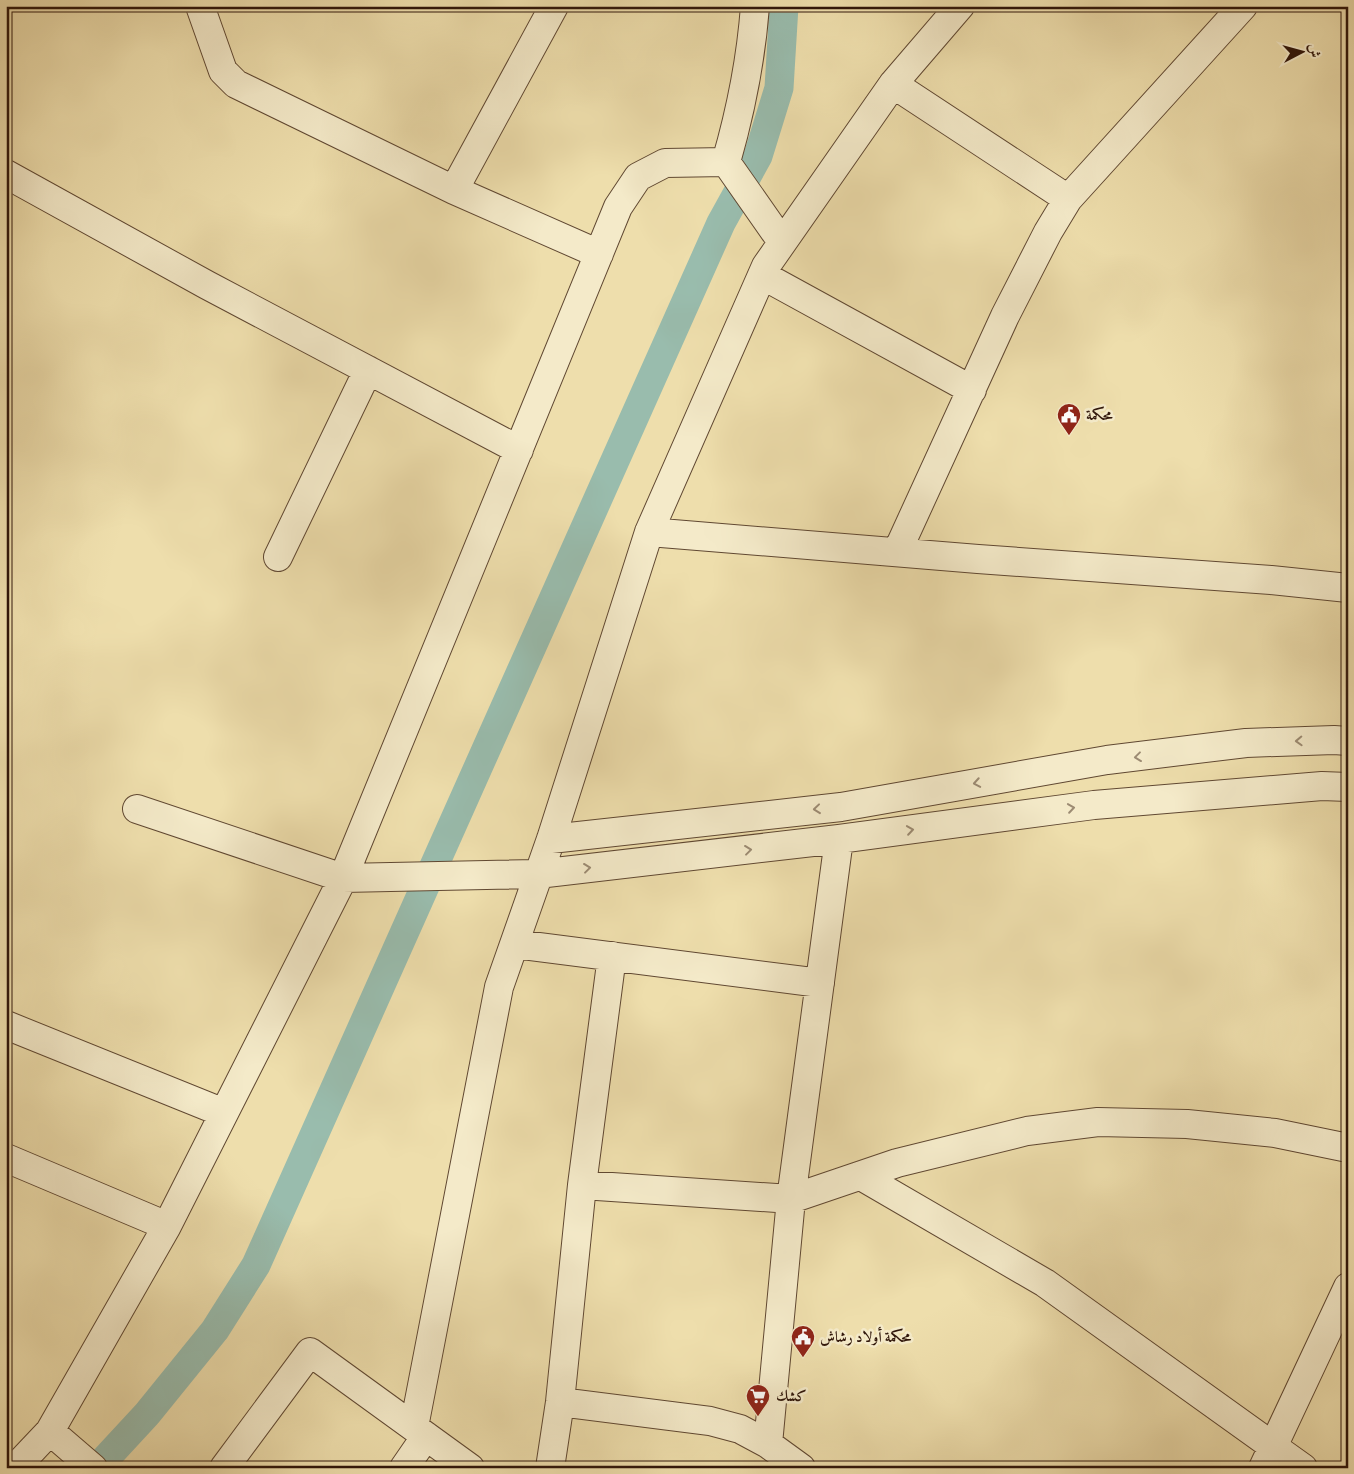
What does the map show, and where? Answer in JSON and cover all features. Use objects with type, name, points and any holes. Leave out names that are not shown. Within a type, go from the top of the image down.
[{"type":"street","points":[[200,6],[223,71],[236,84],[454,190],[599,254]]},
{"type":"street","points":[[454,190],[554,6]]},
{"type":"street","points":[[726,162],[739,115],[752,53],[756,6]]},
{"type":"street","points":[[404,1468],[420,1432],[499,987],[551,839],[649,532],[762,275],[782,242],[893,84],[960,6]]},
{"type":"street","points":[[898,552],[1005,316],[1048,232],[1068,199],[1243,6]]},
{"type":"street","points":[[893,84],[1068,199]]},
{"type":"street","points":[[726,162],[782,242]]},
{"type":"street","points":[[16,1457],[50,1431],[167,1226],[343,878],[618,207],[638,177],[664,163],[726,162]]},
{"type":"street","points":[[6,174],[207,285],[519,450]]},
{"type":"street","points":[[762,275],[972,390]]},
{"type":"street","points":[[278,557],[368,370]]},
{"type":"street","points":[[649,532],[1271,580],[1348,588]]},
{"type":"street","points":[[551,839],[841,807],[1107,760],[1246,743],[1348,741]]},
{"type":"street","points":[[137,809],[343,878],[538,874],[839,839],[1094,805],[1312,787],[1348,788]]},
{"type":"street","points":[[768,1444],[791,1199],[839,839]]},
{"type":"street","points":[[515,944],[820,983]]},
{"type":"street","points":[[550,1468],[560,1402],[582,1184],[612,956]]},
{"type":"street","points":[[6,1025],[224,1113]]},
{"type":"street","points":[[582,1184],[791,1199],[897,1164],[1027,1131],[1098,1122],[1187,1124],[1265,1132],[1348,1148]]},
{"type":"street","points":[[6,1158],[167,1226]]},
{"type":"street","points":[[861,1176],[1045,1283],[1268,1456],[1303,1468]]},
{"type":"street","points":[[1268,1456],[1348,1287]]},
{"type":"street","points":[[224,1468],[310,1352],[470,1468]]},
{"type":"street","points":[[560,1402],[710,1421],[740,1429],[768,1444],[798,1467]]},
{"type":"street","points":[[50,1431],[94,1468]]},
{"type":"waterway","points":[[97,1468],[147,1414],[215,1330],[256,1265],[721,223],[758,156],[779,88],[784,6]]},
{"type":"place","name":"محكمة","points":[[1069,436]]},
{"type":"place","name":"محكمة أولاد رشاش","points":[[803,1358]]},
{"type":"place","name":"كشك","points":[[758,1417]]}]
